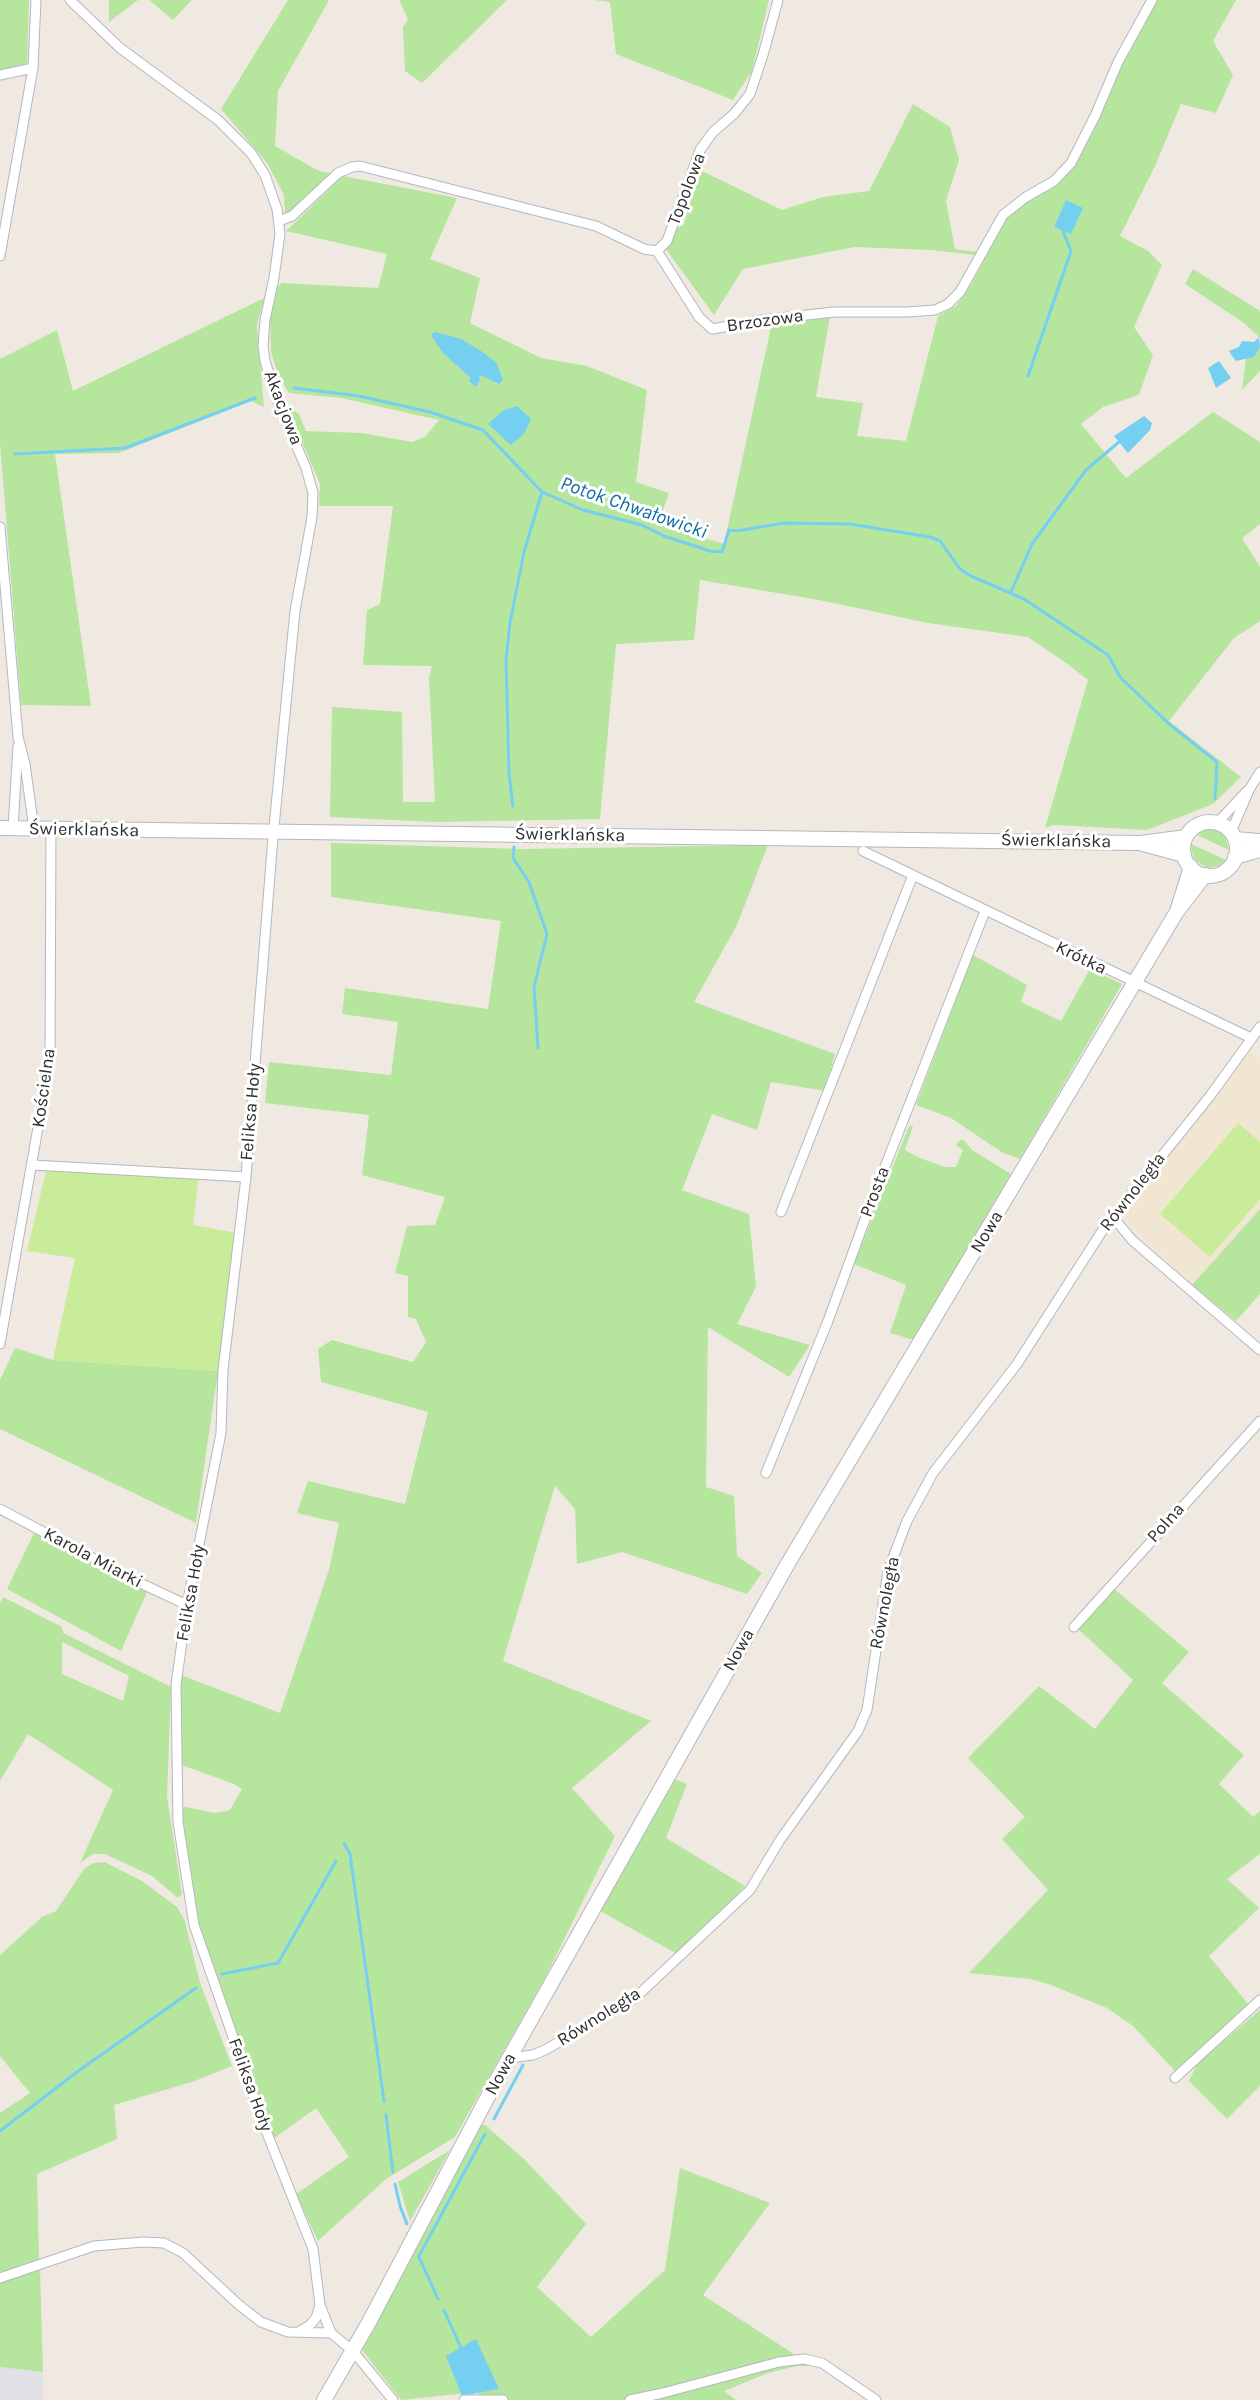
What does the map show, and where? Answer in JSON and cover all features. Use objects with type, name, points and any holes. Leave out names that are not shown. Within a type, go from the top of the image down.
[{"type":"street","points":[[0,256],[33,68],[36,0]]},
{"type":"street","name":"Akacjowa","points":[[70,0],[110,40],[207,111],[234,135],[265,175],[279,220],[279,252],[263,334],[265,361],[278,403],[306,468],[313,493],[313,504],[295,611],[274,832]]},
{"type":"street","name":"Topolowa","points":[[657,251],[667,242],[700,150],[713,132],[740,108],[753,87],[778,0]]},
{"type":"street","name":"Brzozowa","points":[[657,251],[699,317],[712,328],[824,313],[922,312],[943,307],[960,292],[1003,215],[1026,197],[1054,181],[1071,163],[1095,116],[1118,62],[1152,0]]},
{"type":"street","points":[[0,75],[33,68]]},
{"type":"street","points":[[279,220],[292,216],[339,173],[360,166],[596,226],[644,249],[657,251]]},
{"type":"street","points":[[0,527],[18,737],[25,764],[34,829]]},
{"type":"street","points":[[7,828],[18,737]]},
{"type":"street","points":[[1235,857],[1233,835],[1249,790],[1260,772]]},
{"type":"street","points":[[1217,823],[1249,790]]},
{"type":"street","points":[[1260,841],[1233,835],[1217,823],[1207,822],[1196,826],[1186,837],[1187,861],[1205,875],[1218,874],[1226,870],[1235,857],[1260,850]]},
{"type":"street","name":"Świerklańska","points":[[7,828],[1141,843],[1154,839],[1186,837]]},
{"type":"street","name":"Kościelna","points":[[0,1344],[50,1059],[51,829]]},
{"type":"street","name":"Feliksa Hoły","points":[[274,832],[246,1177],[224,1358],[221,1433],[187,1605],[176,1685],[178,1821],[194,1925],[263,2123],[313,2249],[320,2305],[331,2333]]},
{"type":"street","name":"Świerklańska","points":[[1141,843],[1187,861]]},
{"type":"street","name":"Krótka","points":[[863,851],[1251,1038]]},
{"type":"street","name":"Nowa","points":[[1176,913],[1187,861]]},
{"type":"street","points":[[782,1212],[913,875]]},
{"type":"street","name":"Nowa","points":[[324,2400],[509,2058],[803,1537],[1176,913],[1205,875]]},
{"type":"street","name":"Prosta","points":[[766,1473],[828,1321],[872,1200],[985,911]]},
{"type":"street","name":"Równoległa","points":[[509,2058],[533,2055],[545,2050],[635,1998],[750,1890],[780,1840],[863,1721],[867,1710],[888,1570],[920,1495],[949,1450],[1017,1364],[1079,1265],[1113,1216],[1210,1096],[1260,1027]]},
{"type":"street","points":[[33,1165],[246,1177]]},
{"type":"street","points":[[1113,1216],[1132,1240],[1260,1350]]},
{"type":"street","name":"Polna","points":[[1074,1627],[1260,1421]]},
{"type":"street","name":"Karola Miarki","points":[[0,1509],[156,1592],[187,1605]]},
{"type":"street","points":[[1175,2078],[1260,2000]]},
{"type":"street","points":[[0,2278],[94,2246],[143,2242],[164,2243],[183,2253],[238,2305],[261,2322],[288,2331],[331,2333],[352,2351],[393,2400]]},
{"type":"street","points":[[298,2332],[310,2325],[316,2318],[320,2305]]},
{"type":"street","points":[[630,2400],[779,2362],[804,2359],[822,2363],[876,2400]]},
{"type":"street","points":[[464,2400],[503,2400]]},
{"type":"shaded area","points":[[1248,1052],[1260,1057],[1260,1209],[1192,1285],[1128,1223],[1127,1209]]},
{"type":"shaded area","points":[[0,2367],[43,2372],[43,2400],[0,2400]]},
{"type":"green space","points":[[0,0],[29,0],[27,64],[0,71]]},
{"type":"green space","points":[[109,0],[138,0],[109,22]]},
{"type":"green space","points":[[149,0],[192,0],[173,20]]},
{"type":"green space","points":[[288,0],[329,0],[278,91],[275,146],[319,171],[331,173],[292,212],[285,213],[284,195],[267,163],[221,109]]},
{"type":"green space","points":[[399,0],[507,0],[422,83],[405,71],[403,27],[408,19]]},
{"type":"green space","points":[[593,0],[769,0],[752,71],[733,100],[616,54],[610,2]]},
{"type":"green space","points":[[1156,0],[1236,0],[1213,41],[1233,75],[1216,113],[1181,104],[1155,166],[1120,236],[1148,251],[1162,265],[1134,327],[1153,355],[1139,395],[1103,407],[1081,424],[1126,478],[1213,412],[1260,442],[1260,524],[1242,538],[1260,567],[1260,621],[1234,638],[1169,721],[1241,777],[1213,804],[1147,830],[1054,825],[1045,828],[1088,680],[1066,663],[1028,637],[928,623],[819,600],[700,580],[694,640],[616,644],[600,819],[436,822],[330,817],[332,707],[402,712],[403,802],[435,802],[429,678],[432,666],[363,665],[367,610],[380,604],[393,506],[319,506],[320,484],[286,405],[299,414],[306,431],[362,433],[412,442],[425,437],[439,420],[341,398],[289,393],[278,375],[271,352],[270,315],[277,287],[282,283],[378,288],[387,254],[286,231],[343,176],[457,198],[430,259],[480,278],[470,323],[541,358],[587,366],[647,390],[636,482],[669,493],[658,524],[724,544],[771,327],[830,316],[816,397],[863,403],[857,436],[906,441],[938,316],[956,306],[971,285],[1007,216],[1017,206],[1062,179],[1086,145],[1119,68]]},
{"type":"green space","points":[[913,104],[950,127],[959,160],[946,201],[955,249],[979,252],[977,255],[930,250],[854,247],[743,269],[714,315],[660,241],[684,224],[700,170],[782,210],[823,197],[869,191]]},
{"type":"green space","points":[[1193,269],[1260,311],[1260,338],[1244,323],[1185,284]]},
{"type":"green space","points":[[264,298],[257,325],[264,407],[251,401],[119,453],[55,454],[91,706],[21,705],[0,442],[0,359],[57,330],[73,391]]},
{"type":"green space","points":[[1260,347],[1260,371],[1242,390],[1246,358],[1254,357]]},
{"type":"green space","points":[[1208,829],[1225,836],[1229,850],[1197,835]]},
{"type":"green space","points":[[331,843],[521,849],[768,845],[737,925],[694,1002],[835,1054],[825,1091],[771,1082],[757,1130],[712,1114],[682,1190],[749,1214],[756,1287],[737,1324],[810,1345],[789,1377],[708,1327],[706,1487],[734,1496],[737,1556],[762,1573],[747,1594],[622,1552],[577,1564],[575,1509],[555,1486],[503,1661],[651,1721],[572,1788],[615,1836],[546,1976],[455,2137],[386,2179],[318,2241],[296,2194],[349,2157],[316,2108],[273,2139],[196,1925],[181,1806],[215,1813],[230,1810],[242,1789],[179,1764],[181,1675],[280,1713],[329,1570],[339,1523],[297,1513],[308,1481],[405,1504],[428,1412],[321,1382],[318,1349],[332,1340],[413,1362],[426,1342],[416,1319],[408,1317],[408,1276],[395,1273],[407,1226],[435,1225],[445,1197],[362,1175],[369,1115],[265,1103],[269,1062],[391,1075],[398,1022],[342,1014],[345,988],[488,1009],[501,921],[331,897]]},
{"type":"green space","points":[[1191,844],[1226,860],[1219,866],[1207,868],[1195,860]]},
{"type":"green space","points":[[973,955],[1027,985],[1021,1002],[1061,1021],[1090,969],[1122,984],[1020,1159],[1003,1153],[951,1118],[916,1105]]},
{"type":"green space","points":[[1238,1123],[1260,1142],[1260,1199],[1210,1257],[1160,1214]]},
{"type":"green space","points":[[909,1126],[913,1126],[905,1150],[917,1157],[945,1167],[956,1167],[963,1150],[956,1145],[960,1140],[964,1140],[972,1150],[1011,1174],[914,1340],[890,1333],[906,1285],[854,1264]]},
{"type":"green space","points":[[46,1171],[199,1175],[193,1225],[238,1233],[227,1324],[218,1371],[53,1360],[75,1258],[27,1251]]},
{"type":"green space","points":[[1260,1209],[1260,1294],[1236,1321],[1192,1285]]},
{"type":"green space","points":[[15,1348],[53,1360],[218,1371],[196,1523],[0,1429],[0,1380]]},
{"type":"green space","points":[[35,1531],[147,1592],[121,1651],[7,1589]]},
{"type":"green space","points":[[1112,1587],[1189,1652],[1162,1683],[1244,1755],[1219,1784],[1253,1817],[1260,1811],[1260,1854],[1227,1879],[1259,1908],[1209,1956],[1248,2004],[1175,2071],[1133,2026],[1107,2008],[1031,1979],[969,1973],[1048,1890],[1002,1839],[1025,1817],[968,1758],[1039,1686],[1095,1729],[1133,1680],[1077,1628]]},
{"type":"green space","points":[[3,1597],[62,1627],[63,1633],[171,1687],[167,1797],[182,1894],[178,1898],[152,1876],[105,1854],[93,1854],[80,1863],[113,1790],[28,1734],[0,1781],[0,1603]],"holes":[[[62,1642],[129,1676],[123,1701],[62,1674]]]},
{"type":"green space","points":[[673,1779],[687,1784],[666,1838],[745,1886],[679,1955],[600,1911]]},
{"type":"green space","points":[[105,1862],[142,1881],[177,1907],[185,1921],[200,1983],[232,2066],[192,2082],[114,2105],[117,2139],[37,2174],[39,2259],[16,2269],[0,2272],[0,2113],[30,2093],[0,2056],[0,1955],[42,1917],[56,1911],[84,1869],[93,1863]]},
{"type":"green space","points":[[1260,2010],[1260,2086],[1227,2119],[1189,2081],[1197,2064]]},
{"type":"green space","points":[[480,2125],[485,2125],[524,2159],[586,2224],[537,2287],[591,2337],[665,2270],[680,2168],[770,2203],[703,2295],[812,2366],[797,2366],[768,2373],[724,2391],[736,2400],[480,2400],[478,2392],[401,2400],[362,2350]]},
{"type":"green space","points":[[450,2150],[410,2221],[398,2182]]},
{"type":"green space","points":[[40,2269],[43,2372],[0,2367],[0,2283]]},
{"type":"water","points":[[1066,200],[1083,208],[1071,234],[1054,227]]},
{"type":"water","points":[[435,332],[461,339],[481,351],[496,362],[503,380],[499,384],[481,375],[476,387],[469,381],[471,378],[443,353],[431,335]]},
{"type":"water","points":[[1259,337],[1260,347],[1254,357],[1236,361],[1229,351],[1239,347],[1242,341],[1254,342]]},
{"type":"water","points":[[1219,361],[1231,378],[1216,388],[1208,368]]},
{"type":"water","points":[[517,406],[531,419],[524,434],[511,445],[488,424],[504,410]]},
{"type":"water","points":[[1144,416],[1152,423],[1150,430],[1128,453],[1114,436]]},
{"type":"water","points":[[476,2339],[499,2389],[462,2396],[446,2356]]},
{"type":"waterway","points":[[1028,376],[1071,251],[1063,231]]},
{"type":"waterway","name":"Potok Chwałowicki","points":[[294,388],[359,396],[430,412],[483,430],[542,492],[583,510],[642,525],[664,536],[710,551],[722,552],[729,530],[736,531],[784,523],[850,524],[930,537],[940,541],[960,569],[1024,599],[1108,655],[1120,677],[1169,724],[1217,762],[1215,799]]},
{"type":"waterway","name":"Potok Chwałowicki","points":[[15,454],[125,448],[255,398]]},
{"type":"waterway","points":[[1011,592],[1032,544],[1086,470],[1119,442]]},
{"type":"waterway","points":[[513,806],[509,774],[506,659],[510,623],[524,552],[542,492]]},
{"type":"waterway","points":[[514,847],[513,858],[529,882],[547,934],[534,987],[538,1048]]},
{"type":"waterway","points":[[344,1843],[350,1854],[384,2101]]},
{"type":"waterway","points":[[222,1974],[278,1963],[336,1861]]},
{"type":"waterway","points":[[0,2131],[81,2069],[196,1988]]},
{"type":"waterway","points":[[494,2119],[523,2065]]},
{"type":"waterway","points":[[386,2115],[393,2172]]},
{"type":"waterway","points":[[419,2256],[485,2134]]},
{"type":"waterway","points":[[395,2184],[407,2224]]},
{"type":"waterway","points":[[419,2257],[438,2299]]},
{"type":"waterway","points":[[444,2310],[461,2348]]}]
